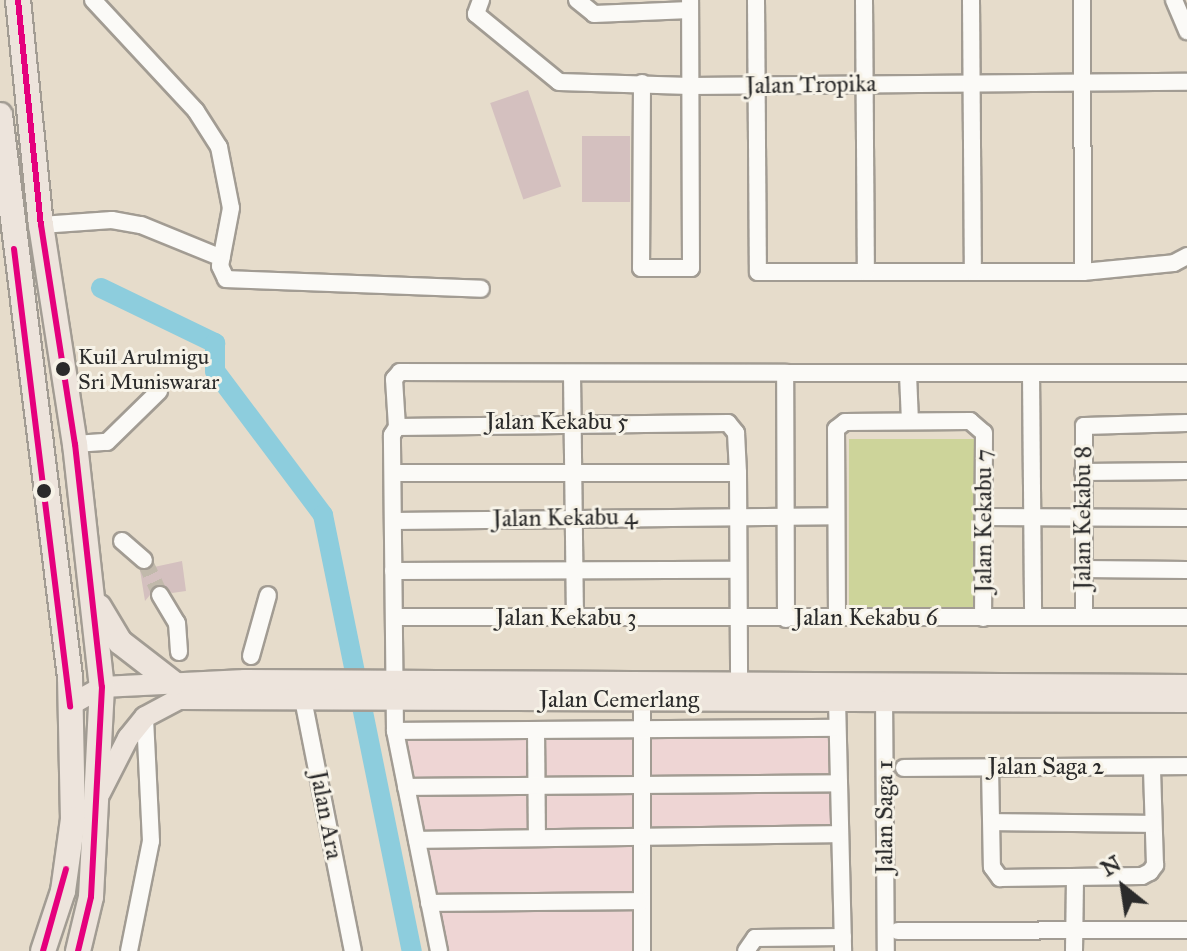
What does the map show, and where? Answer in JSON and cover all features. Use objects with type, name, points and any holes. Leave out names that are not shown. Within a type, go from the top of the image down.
[{"type":"highway","points":[[18,0],[41,225],[75,444],[102,687],[100,793],[91,897],[78,951]]},
{"type":"highway","points":[[0,115],[70,705],[73,819],[63,891],[43,951]]},
{"type":"highway","points":[[93,590],[120,642],[173,683]]},
{"type":"main road","name":"Jalan Cemerlang","points":[[642,692],[739,682],[884,691],[1187,702]]},
{"type":"main road","name":"Jalan Cemerlang","points":[[70,705],[102,687],[173,683],[306,690]]},
{"type":"main road","name":"Jalan Cemerlang","points":[[145,717],[179,699],[306,690],[389,688],[642,692],[837,700],[884,691],[1187,685]]},
{"type":"main road","points":[[100,793],[145,717]]},
{"type":"street","points":[[93,0],[196,111],[219,147],[231,208],[221,274],[237,281],[481,289]]},
{"type":"street","name":"Jalan Tropika","points":[[481,0],[476,14],[559,82],[690,86],[1187,82]]},
{"type":"street","points":[[577,0],[594,14],[690,5],[691,268],[641,268],[642,83]]},
{"type":"street","points":[[756,0],[758,272],[1083,272],[1174,263],[1187,256]]},
{"type":"street","points":[[864,0],[866,272]]},
{"type":"street","points":[[971,0],[973,272]]},
{"type":"street","points":[[1082,0],[1083,272]]},
{"type":"street","points":[[1174,0],[1187,31]]},
{"type":"street","points":[[41,225],[112,220],[141,225],[222,258]]},
{"type":"street","points":[[439,951],[389,688],[394,617],[394,379],[400,372],[1187,373]]},
{"type":"street","points":[[785,373],[786,619]]},
{"type":"street","points":[[1031,373],[1033,617]]},
{"type":"street","points":[[572,374],[575,618]]},
{"type":"street","points":[[908,374],[910,421]]},
{"type":"street","points":[[75,444],[107,442],[159,391]]},
{"type":"street","name":"Jalan Kekabu 5","points":[[395,431],[574,421],[728,423],[736,433],[738,473]]},
{"type":"street","name":"Jalan Kekabu 7","points":[[837,618],[836,429],[845,422],[910,421],[979,425],[984,433],[983,618]]},
{"type":"street","name":"Jalan Kekabu 8","points":[[1084,617],[1084,426],[1187,423]]},
{"type":"street","points":[[1083,472],[1187,471]]},
{"type":"street","points":[[393,473],[738,473],[739,682]]},
{"type":"street","name":"Jalan Kekabu 4","points":[[393,521],[835,516]]},
{"type":"street","points":[[984,517],[1187,518]]},
{"type":"street","points":[[122,541],[144,560]]},
{"type":"street","points":[[1083,569],[1187,570]]},
{"type":"street","points":[[393,571],[574,573],[737,570]]},
{"type":"street","points":[[160,595],[177,623],[179,652]]},
{"type":"street","points":[[251,656],[268,595]]},
{"type":"street","name":"Jalan Kekabu 3","points":[[394,617],[738,619]]},
{"type":"street","name":"Jalan Kekabu 6","points":[[738,619],[1187,617]]},
{"type":"street","name":"Jalan Ara","points":[[306,690],[353,951]]},
{"type":"street","name":"Jalan Saga 1","points":[[884,691],[886,951]]},
{"type":"street","points":[[642,692],[642,951]]},
{"type":"street","points":[[746,949],[755,938],[843,944],[837,700]]},
{"type":"street","points":[[129,951],[151,841],[145,717]]},
{"type":"street","points":[[395,731],[837,728]]},
{"type":"street","points":[[536,730],[537,837]]},
{"type":"street","name":"Jalan Saga 2","points":[[904,768],[1187,766]]},
{"type":"street","points":[[990,767],[996,875],[1075,877],[1150,872],[1155,865],[1152,767]]},
{"type":"street","points":[[406,787],[537,782],[839,783]]},
{"type":"street","points":[[992,822],[1153,824]]},
{"type":"street","points":[[417,840],[840,834]]},
{"type":"street","points":[[1074,951],[1075,877]]},
{"type":"street","points":[[429,903],[642,901]]},
{"type":"street","points":[[898,931],[1187,930]]},
{"type":"shaded area","points":[[833,732],[836,830],[638,831],[638,951],[443,951],[400,735]]},
{"type":"green space","points":[[849,439],[974,439],[974,608],[849,608]]},
{"type":"building","points":[[528,90],[561,186],[523,199],[490,103]]},
{"type":"building","points":[[582,136],[630,136],[630,202],[582,202]]},
{"type":"building","points":[[182,561],[186,591],[172,593],[159,584],[145,601],[140,570]]},
{"type":"waterway","points":[[101,288],[215,343],[215,371],[323,515],[412,951]]},
{"type":"tunnel","points":[[144,560],[160,595]]},
{"type":"transit line","points":[[18,0],[41,225],[75,444],[102,687],[91,897],[78,951]]},
{"type":"transit line","points":[[14,249],[70,707]]},
{"type":"transit line","points":[[43,951],[66,869]]},
{"type":"place","name":"Kuil Arulmigu Sri Muniswarar","points":[[63,369]]}]
